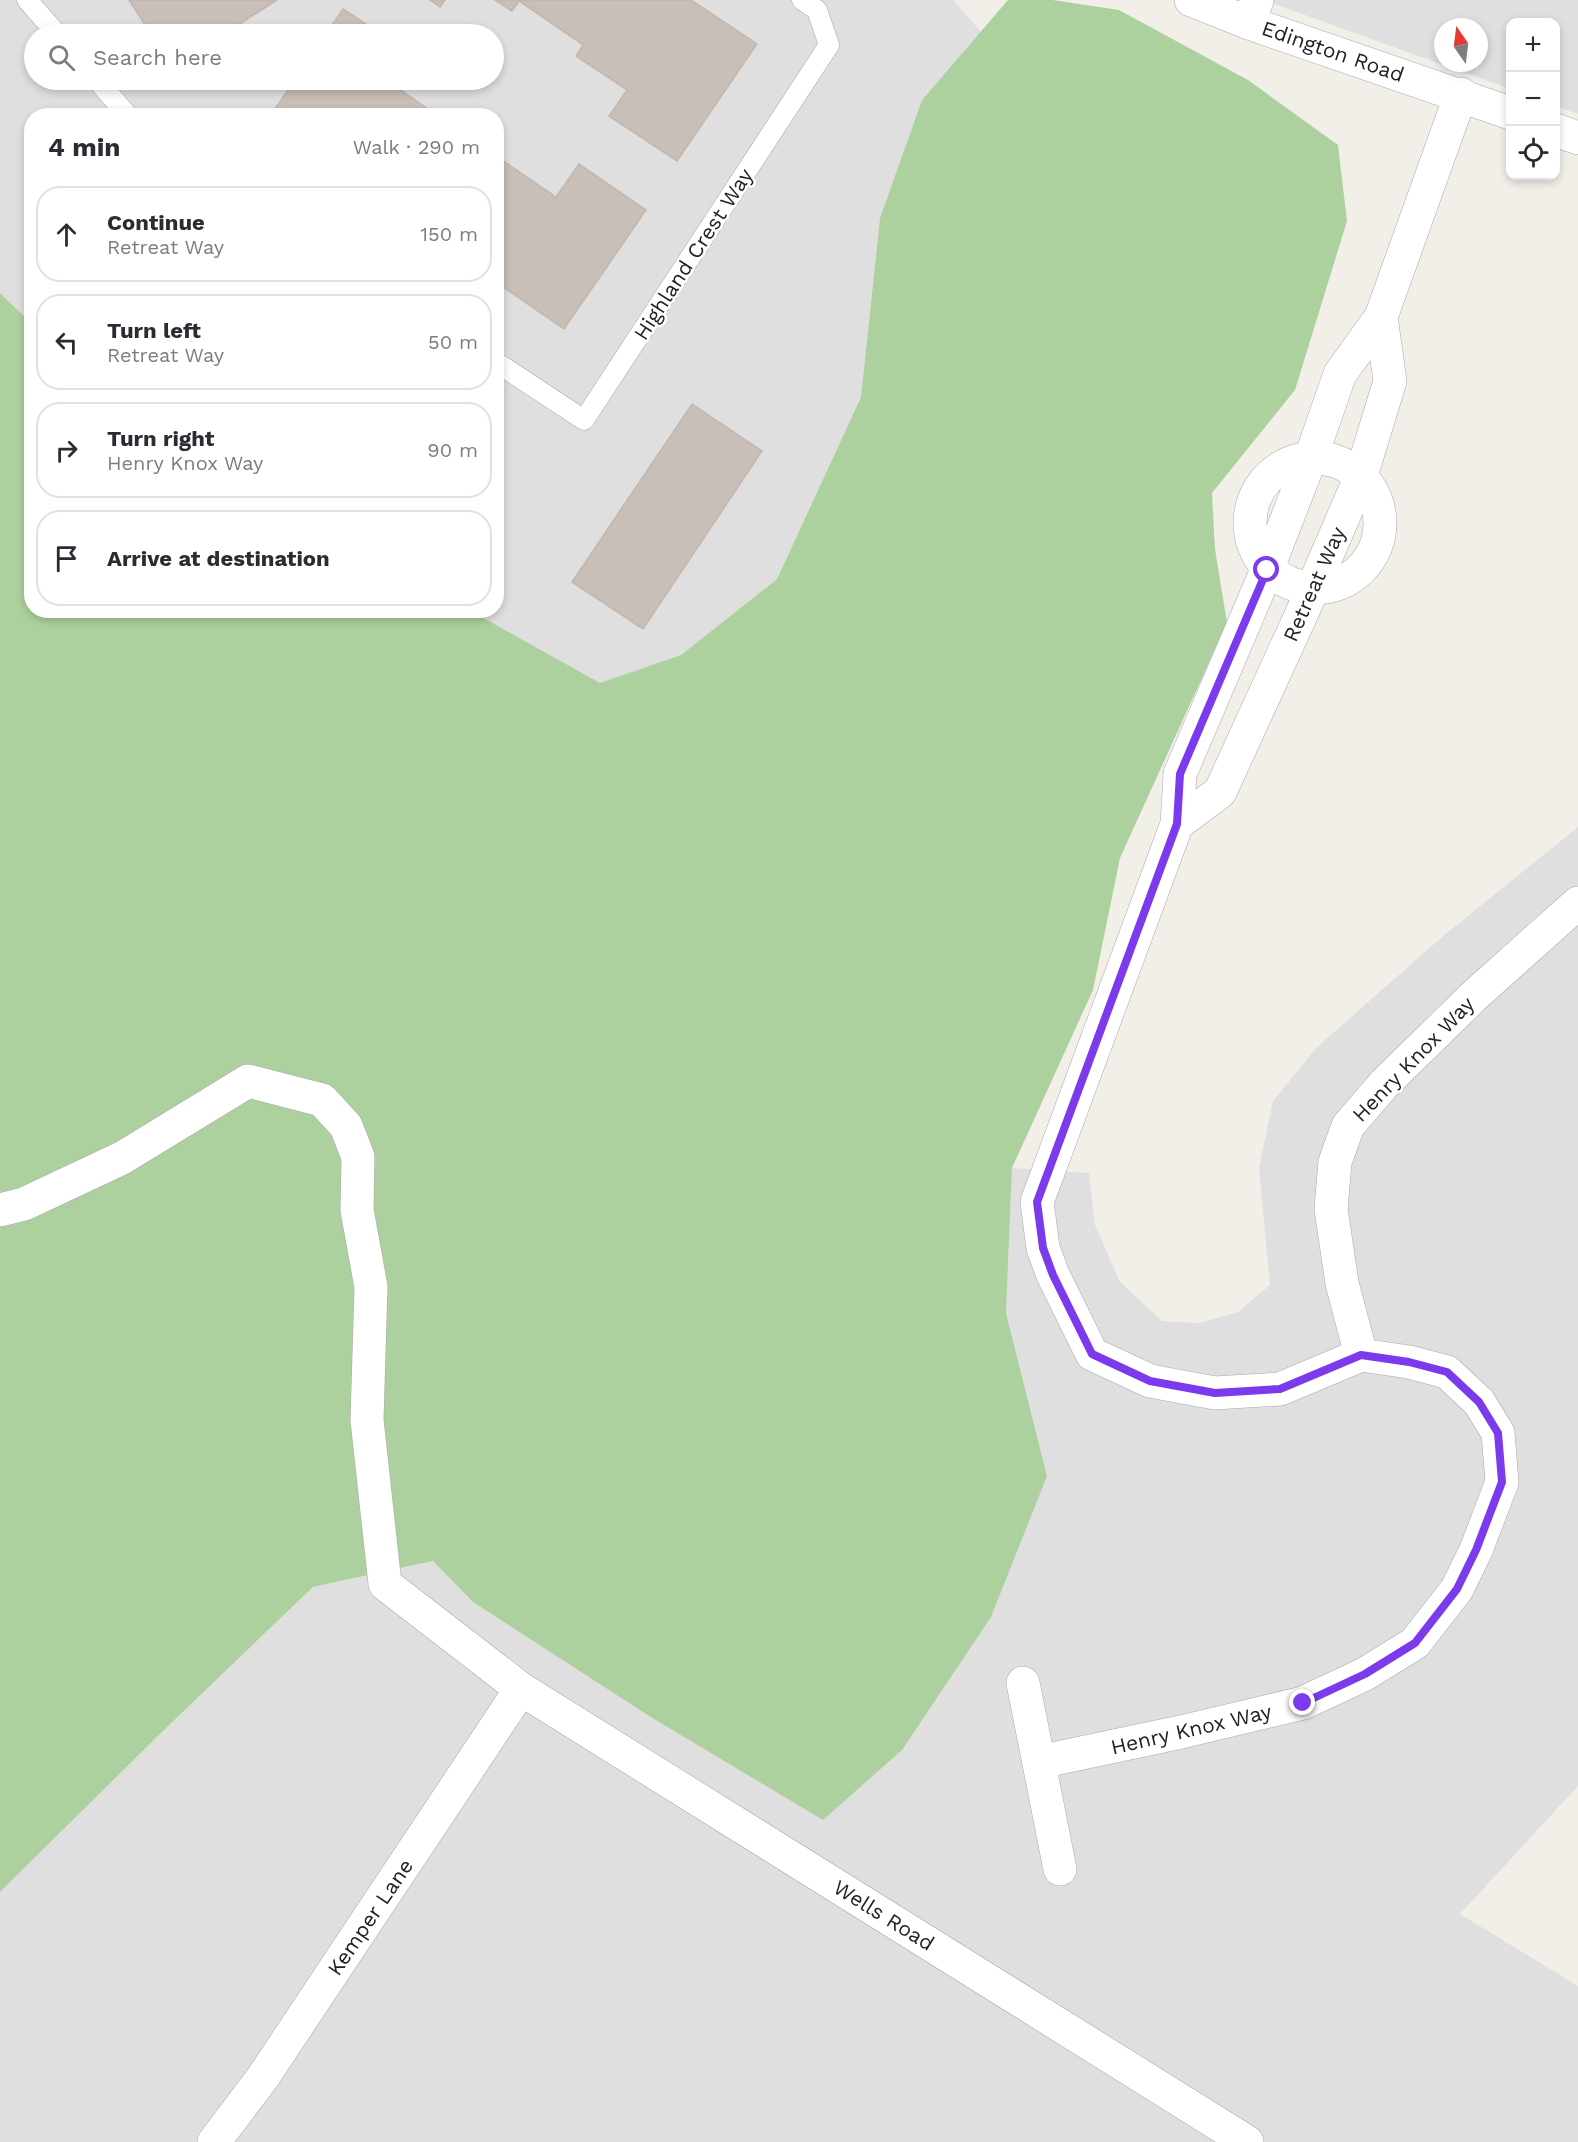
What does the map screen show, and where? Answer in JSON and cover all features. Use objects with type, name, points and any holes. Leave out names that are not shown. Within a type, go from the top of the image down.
[{"type":"street","name":"Edington Road","points":[[1191,0],[1253,12],[1506,111]]},
{"type":"street","name":"Retreat Way","points":[[1311,457],[1340,374],[1381,316],[1461,94]]},
{"type":"street","points":[[1560,131],[1578,138]]},
{"type":"street","name":"Retreat Way","points":[[1177,824],[1220,792],[1361,476],[1390,381],[1381,316]]},
{"type":"street","points":[[1312,589],[1267,570],[1253,549],[1248,524],[1253,499],[1267,478],[1287,463],[1311,457],[1338,462],[1361,476]]},
{"type":"street","points":[[1267,570],[1180,774],[1177,824],[1037,1202],[1043,1248],[1049,1266],[1092,1354],[1150,1381],[1215,1393],[1280,1389],[1361,1355]]},
{"type":"street","name":"Henry Knox Way","points":[[1039,1762],[1303,1703],[1365,1674],[1415,1643],[1457,1589],[1476,1550],[1502,1482],[1498,1433],[1479,1402],[1447,1372],[1409,1362],[1361,1355],[1341,1283],[1331,1209],[1335,1162],[1348,1126],[1384,1083],[1578,903]]},
{"type":"street","name":"Wells Road","points":[[0,1210],[24,1204],[122,1158],[248,1081],[322,1101],[346,1126],[358,1157],[357,1210],[371,1287],[367,1420],[385,1584],[521,1689],[1247,2142]]},
{"type":"street","points":[[1023,1683],[1060,1869]]},
{"type":"street","name":"Kemper Lane","points":[[214,2142],[263,2077],[521,1689]]},
{"type":"lane","points":[[27,0],[48,24]]},
{"type":"lane","name":"Highland Crest Way","points":[[504,367],[584,420],[829,45],[817,10],[802,0]]},
{"type":"lane","points":[[106,90],[121,108]]},
{"type":"shaded area","points":[[0,0],[953,0],[981,32],[922,100],[880,218],[861,397],[777,579],[681,655],[600,684],[483,618],[504,618],[504,108],[24,108],[24,316],[0,293]]},
{"type":"shaded area","points":[[1263,0],[1578,0],[1578,114],[1560,107],[1560,18],[1506,18],[1506,88],[1463,72],[1488,72],[1488,18],[1434,18],[1434,62]]},
{"type":"shaded area","points":[[1578,827],[1578,1786],[1460,1914],[1578,1986],[1578,2142],[0,2142],[0,1892],[313,1587],[434,1561],[473,1602],[649,1716],[1047,1476],[1006,1313],[1012,1168],[1089,1173],[1095,1225],[1120,1282],[1162,1321],[1199,1323],[1238,1312],[1270,1285],[1259,1168],[1273,1101],[1317,1047],[1442,937]]},
{"type":"green space","points":[[1008,0],[1053,0],[1119,10],[1248,80],[1338,145],[1347,221],[1295,390],[1212,493],[1215,549],[1227,623],[1120,858],[1093,990],[1012,1168],[1006,1313],[1047,1476],[991,1617],[902,1750],[823,1820],[649,1716],[473,1602],[433,1561],[313,1587],[0,1892],[0,293],[24,316],[24,618],[484,618],[600,683],[681,655],[777,579],[861,397],[880,218],[922,100]]},
{"type":"building","points":[[129,0],[277,0],[240,24],[145,24]]},
{"type":"building","points":[[430,0],[445,0],[440,7]]},
{"type":"building","points":[[495,0],[691,0],[757,44],[677,161],[609,116],[627,90],[576,56],[583,45],[519,1],[512,11]]},
{"type":"building","points":[[343,9],[366,24],[333,24]]},
{"type":"building","points":[[288,90],[401,90],[426,108],[276,108]]},
{"type":"building","points":[[504,161],[556,197],[579,164],[646,210],[564,329],[504,288]]},
{"type":"building","points":[[692,404],[762,451],[643,629],[572,582]]},
{"type":"route","points":[[1267,570],[1180,774],[1177,824],[1037,1202],[1043,1248],[1053,1275],[1092,1354],[1150,1381],[1215,1393],[1280,1389],[1361,1355],[1409,1362],[1447,1372],[1479,1402],[1498,1433],[1502,1482],[1476,1550],[1457,1589],[1415,1643],[1365,1674],[1303,1703]]}]
